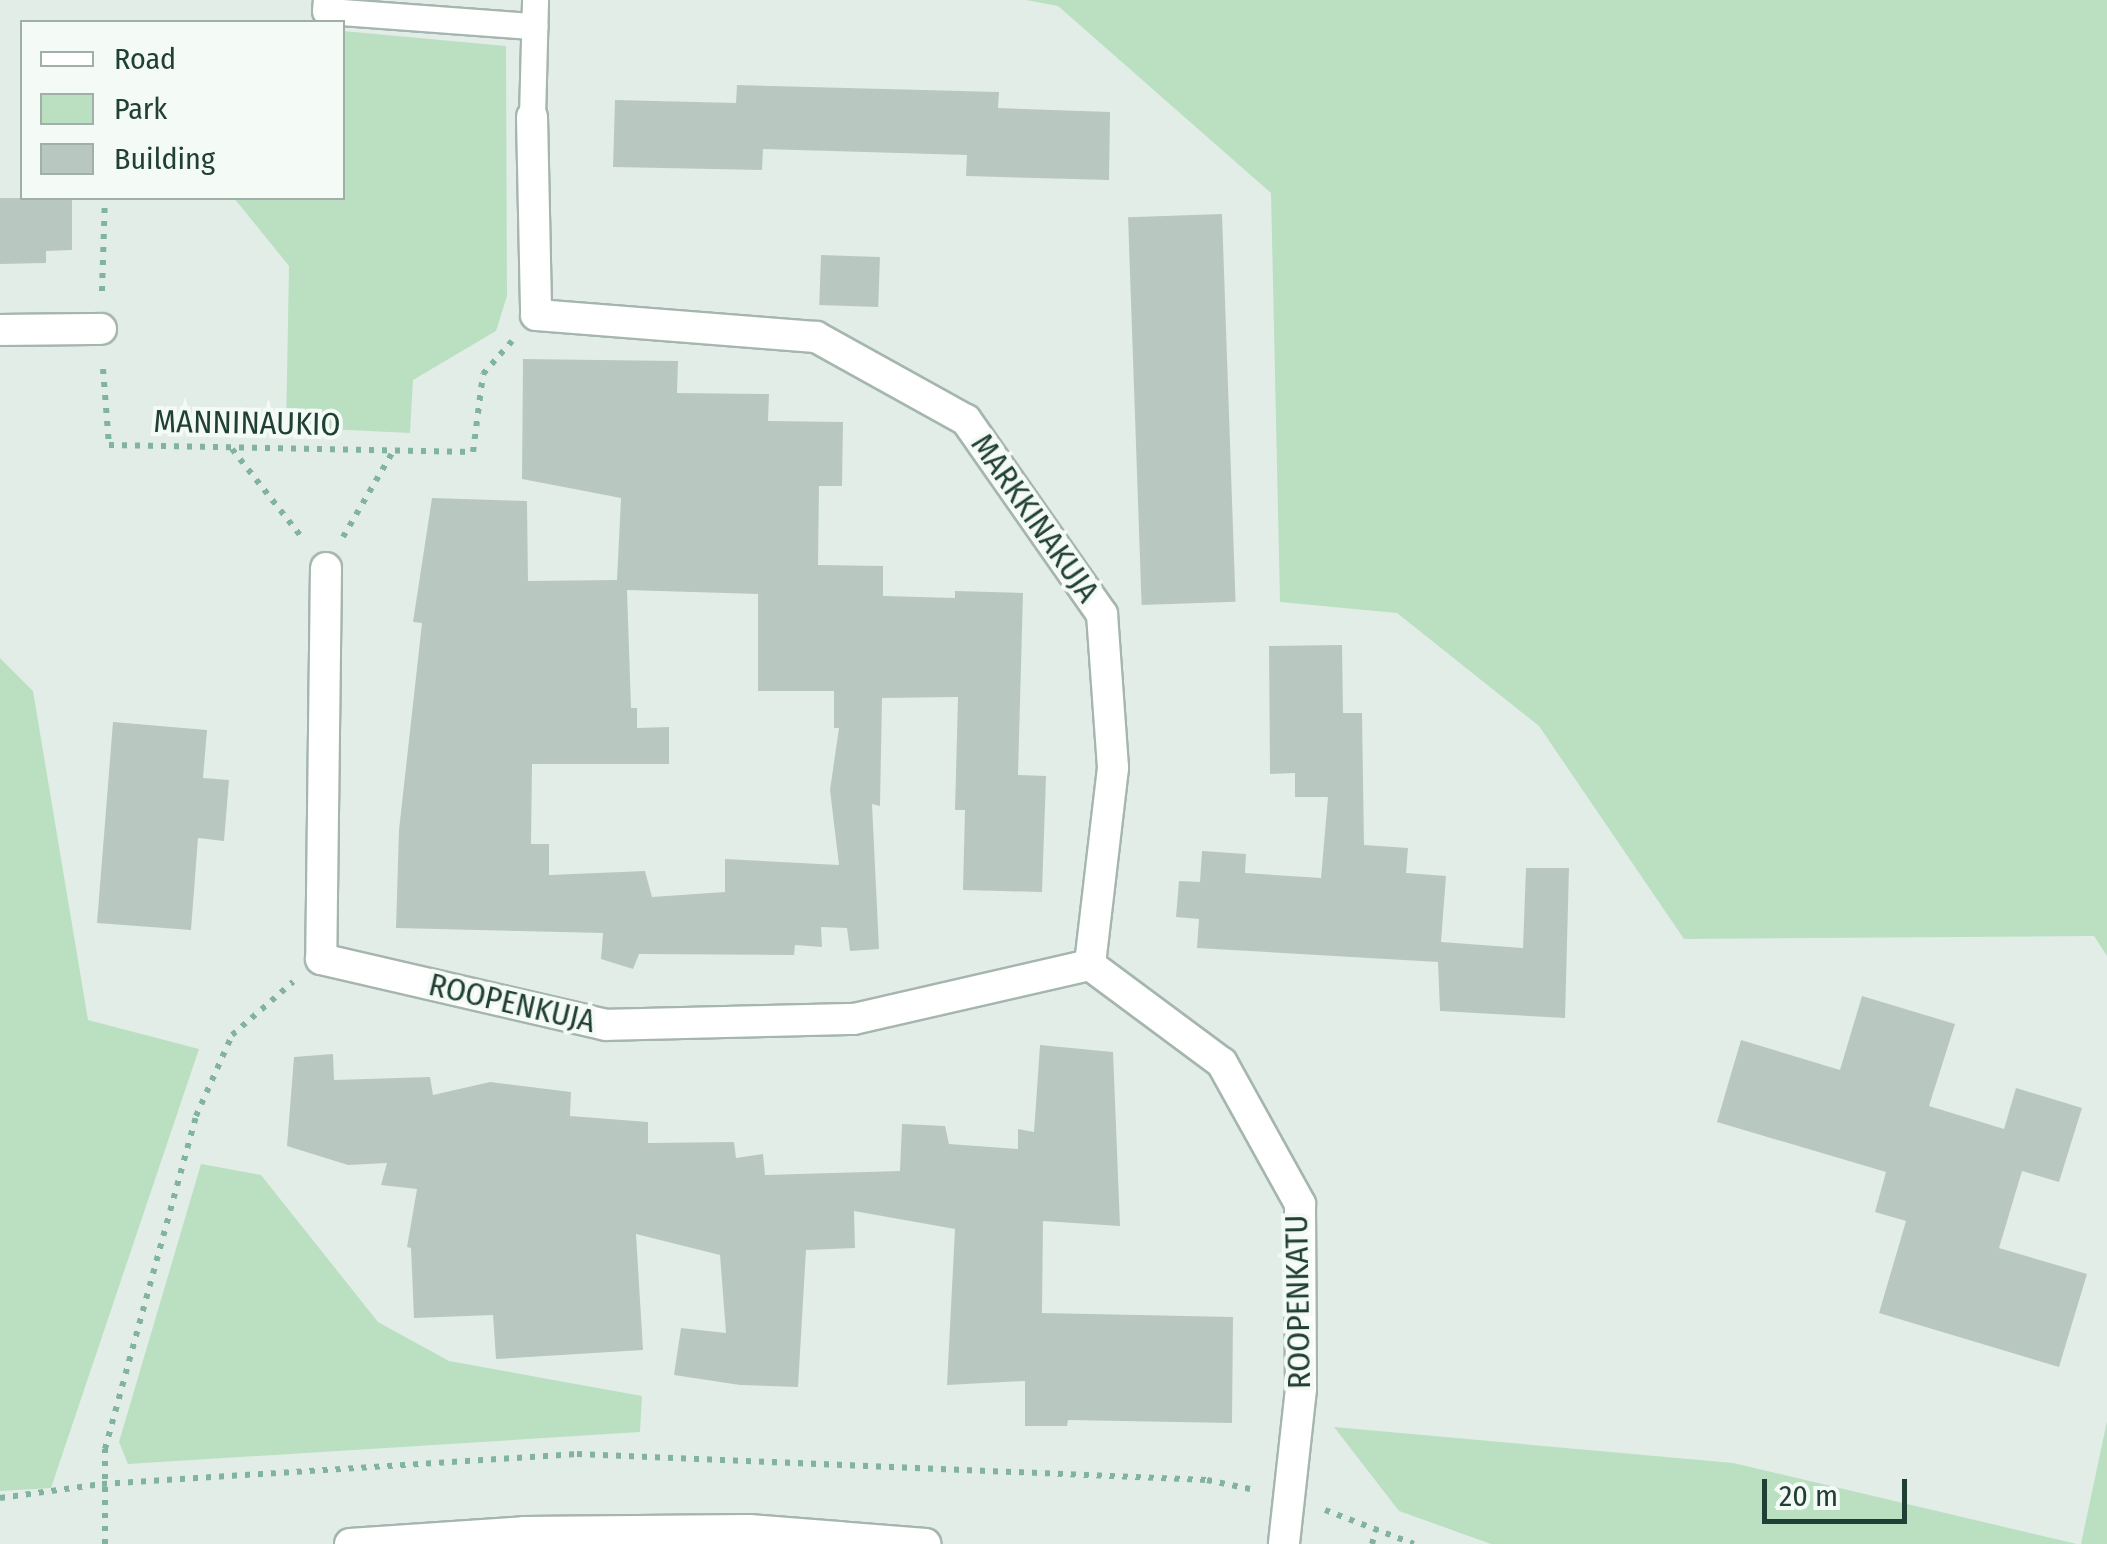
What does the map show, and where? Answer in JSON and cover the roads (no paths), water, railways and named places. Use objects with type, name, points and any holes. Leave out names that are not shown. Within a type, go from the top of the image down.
[{"type":"street","name":"MARKKINAKUJA","points":[[532,117],[536,315],[816,337],[966,420],[1102,614],[1113,768],[1090,965]]},
{"type":"street","points":[[0,330],[100,329]]},
{"type":"street","name":"ROOPENKUJA","points":[[326,568],[321,959],[606,1025],[854,1019],[1090,965]]},
{"type":"street","name":"ROOPENKATU","points":[[1090,965],[1222,1063],[1300,1204],[1301,1389],[1284,1544]]},
{"type":"street","points":[[350,1544],[524,1532],[749,1530],[925,1544]]},
{"type":"lane","points":[[328,6],[534,13],[532,117]]}]
